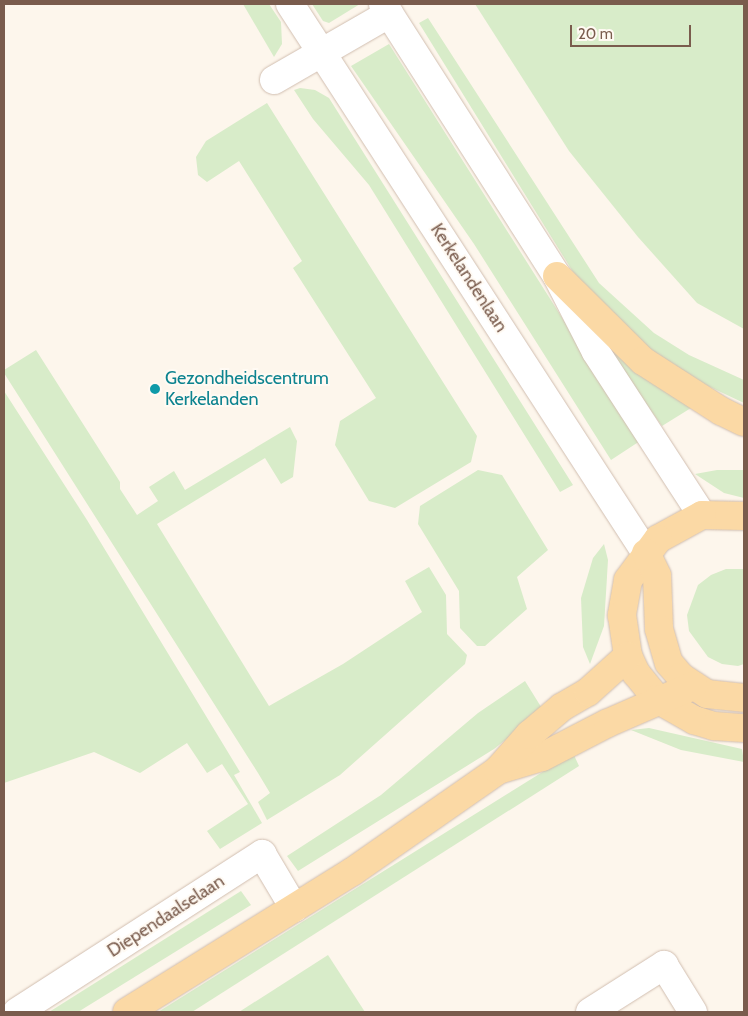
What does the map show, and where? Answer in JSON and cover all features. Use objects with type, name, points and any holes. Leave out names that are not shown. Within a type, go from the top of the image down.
[{"type":"main road","points":[[557,276],[643,361],[721,411],[744,422]]},
{"type":"main road","points":[[744,516],[702,515],[673,528],[646,553],[628,580],[623,597],[623,635],[628,656],[636,674],[657,700],[694,720],[714,726],[744,728]]},
{"type":"main road","points":[[646,553],[657,576],[662,647],[675,670],[693,686],[719,697],[744,698]]},
{"type":"main road","points":[[127,1012],[294,908],[498,770],[529,735],[562,707],[588,692],[628,656]]},
{"type":"main road","points":[[498,770],[542,757],[657,700],[693,686]]},
{"type":"street","name":"Kerkelandenlaan","points":[[290,4],[646,553]]},
{"type":"street","points":[[274,80],[320,53],[386,9],[557,276],[596,352],[702,515]]},
{"type":"street","name":"Diependaalselaan","points":[[17,1012],[262,854],[294,908]]},
{"type":"street","points":[[590,1012],[664,965],[693,1012]]},
{"type":"green space","points":[[243,4],[269,4],[281,22],[282,44],[274,57]]},
{"type":"green space","points":[[312,4],[360,4],[329,23],[323,21]]},
{"type":"green space","points":[[475,4],[744,4],[744,329],[697,303],[638,237],[569,151]]},
{"type":"green space","points":[[428,18],[599,283],[654,333],[689,355],[744,380],[744,403],[693,379],[620,326],[573,272],[419,23]]},
{"type":"green space","points":[[389,44],[640,441],[611,460],[474,244],[351,66]]},
{"type":"green space","points":[[300,88],[315,90],[329,98],[573,485],[560,492],[369,185],[313,119],[294,90]]},
{"type":"green space","points":[[267,103],[477,436],[471,462],[395,508],[369,501],[335,445],[340,421],[376,398],[293,268],[302,261],[239,161],[207,182],[198,175],[196,157],[206,141]]},
{"type":"green space","points":[[609,345],[691,408],[662,426],[605,347]]},
{"type":"green space","points":[[36,350],[120,482],[120,489],[137,515],[158,501],[149,487],[174,471],[185,490],[290,427],[297,441],[293,477],[281,484],[265,458],[157,524],[269,706],[343,664],[422,612],[405,581],[429,567],[446,595],[447,634],[467,655],[465,664],[340,775],[267,820],[258,802],[270,793],[4,373],[4,370]]},
{"type":"green space","points":[[4,391],[87,520],[240,772],[234,775],[262,823],[220,849],[207,831],[248,804],[222,764],[207,773],[187,743],[140,773],[94,752],[4,783]]},
{"type":"green space","points":[[478,470],[502,475],[548,550],[517,577],[527,609],[485,646],[477,646],[460,628],[459,591],[418,524],[420,506]]},
{"type":"green space","points":[[717,470],[744,470],[744,498],[724,493],[695,474]]},
{"type":"green space","points":[[604,544],[608,560],[604,626],[590,664],[583,647],[581,598],[593,558]]},
{"type":"green space","points":[[726,569],[744,569],[744,664],[738,666],[722,664],[708,657],[689,631],[687,615],[698,585],[711,575]]},
{"type":"green space","points":[[525,681],[543,710],[494,749],[298,871],[287,856],[381,795],[478,713]]},
{"type":"green space","points":[[649,728],[742,749],[744,762],[681,750],[631,730]]},
{"type":"green space","points":[[573,753],[579,766],[192,1012],[158,1012]]},
{"type":"green space","points":[[241,891],[251,905],[78,1012],[49,1012]]},
{"type":"green space","points":[[328,955],[365,1012],[239,1012]]},
{"type":"place","name":"Gezondheidscentrum Kerkelanden","points":[[155,389]]}]
